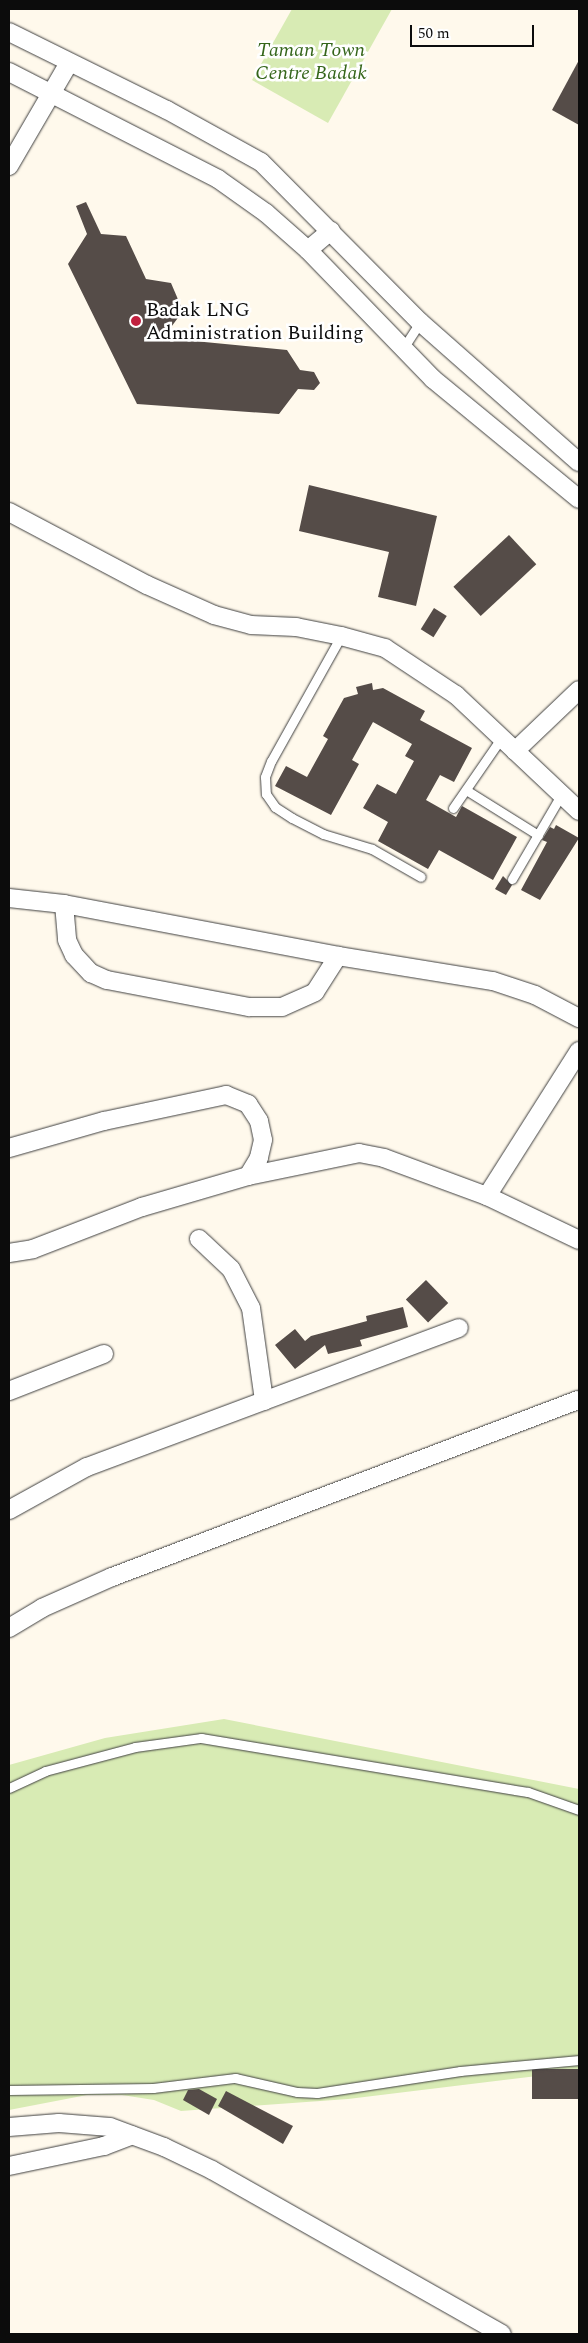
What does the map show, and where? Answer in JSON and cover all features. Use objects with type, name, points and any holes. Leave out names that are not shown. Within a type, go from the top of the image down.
[{"type":"street","points":[[9,32],[167,110],[261,162],[420,322],[579,462]]},
{"type":"street","points":[[9,166],[53,96],[69,63]]},
{"type":"street","points":[[9,72],[218,179],[266,213],[308,250],[402,350],[579,499]]},
{"type":"street","points":[[308,250],[331,231]]},
{"type":"street","points":[[9,512],[147,585],[214,614],[251,625],[296,627],[341,636],[385,648],[412,662],[456,695],[579,811]]},
{"type":"street","points":[[515,750],[579,690]]},
{"type":"street","points":[[9,898],[64,904],[338,956],[493,981],[535,995],[579,1018]]},
{"type":"street","points":[[64,904],[67,940],[82,965],[107,980],[249,1007],[282,1006],[315,992],[338,956]]},
{"type":"street","points":[[487,1196],[579,1051]]},
{"type":"street","points":[[9,1148],[104,1121],[226,1095],[248,1104],[259,1121],[263,1140],[259,1158],[248,1176]]},
{"type":"street","points":[[9,1254],[33,1249],[142,1207],[248,1176],[359,1153],[384,1158],[487,1196],[579,1240]]},
{"type":"street","points":[[198,1239],[231,1270],[252,1308],[264,1401]]},
{"type":"street","points":[[9,1510],[87,1467],[459,1328]]},
{"type":"street","points":[[9,1391],[104,1354]]},
{"type":"street","points":[[9,1628],[42,1608],[112,1577],[579,1400]]},
{"type":"street","points":[[9,2127],[59,2123],[110,2127],[132,2135],[212,2170],[502,2334]]},
{"type":"street","points":[[9,2166],[104,2146],[132,2135]]},
{"type":"lane","points":[[402,350],[420,322]]},
{"type":"lane","points":[[341,636],[271,761],[265,777],[266,794],[275,807],[292,818],[323,834],[372,849],[421,877]]},
{"type":"lane","points":[[453,808],[502,737]]},
{"type":"lane","points":[[466,790],[538,835]]},
{"type":"lane","points":[[512,879],[561,795]]},
{"type":"lane","points":[[9,1788],[45,1771],[81,1761],[135,1747],[201,1738],[528,1792],[579,1810]]},
{"type":"lane","points":[[9,2090],[153,2088],[235,2078],[297,2092],[317,2093],[460,2071],[579,2060]]},
{"type":"green space","name":"Taman Town Centre Badak","points":[[292,9],[392,9],[328,123],[252,80]]},
{"type":"green space","points":[[224,1719],[579,1789],[579,2071],[348,2099],[181,2111],[154,2100],[122,2095],[87,2095],[9,2110],[9,1765],[105,1738]]},
{"type":"building","points":[[579,60],[579,125],[552,110]]},
{"type":"building","name":"Badak LNG Administration Building","points":[[86,202],[101,234],[126,236],[146,279],[171,283],[183,311],[163,338],[287,350],[300,370],[314,372],[320,383],[314,390],[298,389],[279,414],[137,404],[68,264],[87,234],[76,206]]},
{"type":"building","points":[[309,485],[437,516],[416,606],[378,597],[389,552],[299,531]]},
{"type":"building","points":[[509,535],[536,564],[481,616],[453,587]]},
{"type":"building","points":[[434,608],[447,616],[433,637],[421,629]]},
{"type":"building","points":[[372,683],[373,690],[383,688],[425,711],[420,720],[472,748],[454,782],[440,775],[426,800],[456,817],[462,806],[517,837],[493,880],[439,850],[428,869],[378,841],[388,822],[363,808],[377,784],[396,794],[414,761],[405,756],[412,744],[373,722],[352,760],[359,764],[331,815],[275,786],[286,766],[307,777],[328,739],[323,736],[344,698],[358,694],[356,687]]},
{"type":"building","points":[[556,825],[579,838],[540,900],[521,890],[547,842],[542,840],[550,827],[554,829]]},
{"type":"building","points":[[503,876],[512,885],[506,895],[495,889]]},
{"type":"building","points":[[426,1280],[448,1303],[428,1322],[406,1299]]},
{"type":"building","points":[[403,1307],[408,1327],[360,1340],[362,1346],[328,1354],[325,1345],[295,1369],[275,1345],[295,1329],[305,1341],[311,1336],[367,1321],[366,1316]]},
{"type":"building","points":[[532,2069],[579,2069],[579,2099],[532,2099]]},
{"type":"building","points":[[199,2089],[217,2099],[209,2115],[183,2100],[188,2090]]},
{"type":"building","points":[[226,2091],[293,2126],[283,2144],[218,2106]]},
{"type":"place","name":"Badak LNG Administration Building","points":[[136,321]]}]
